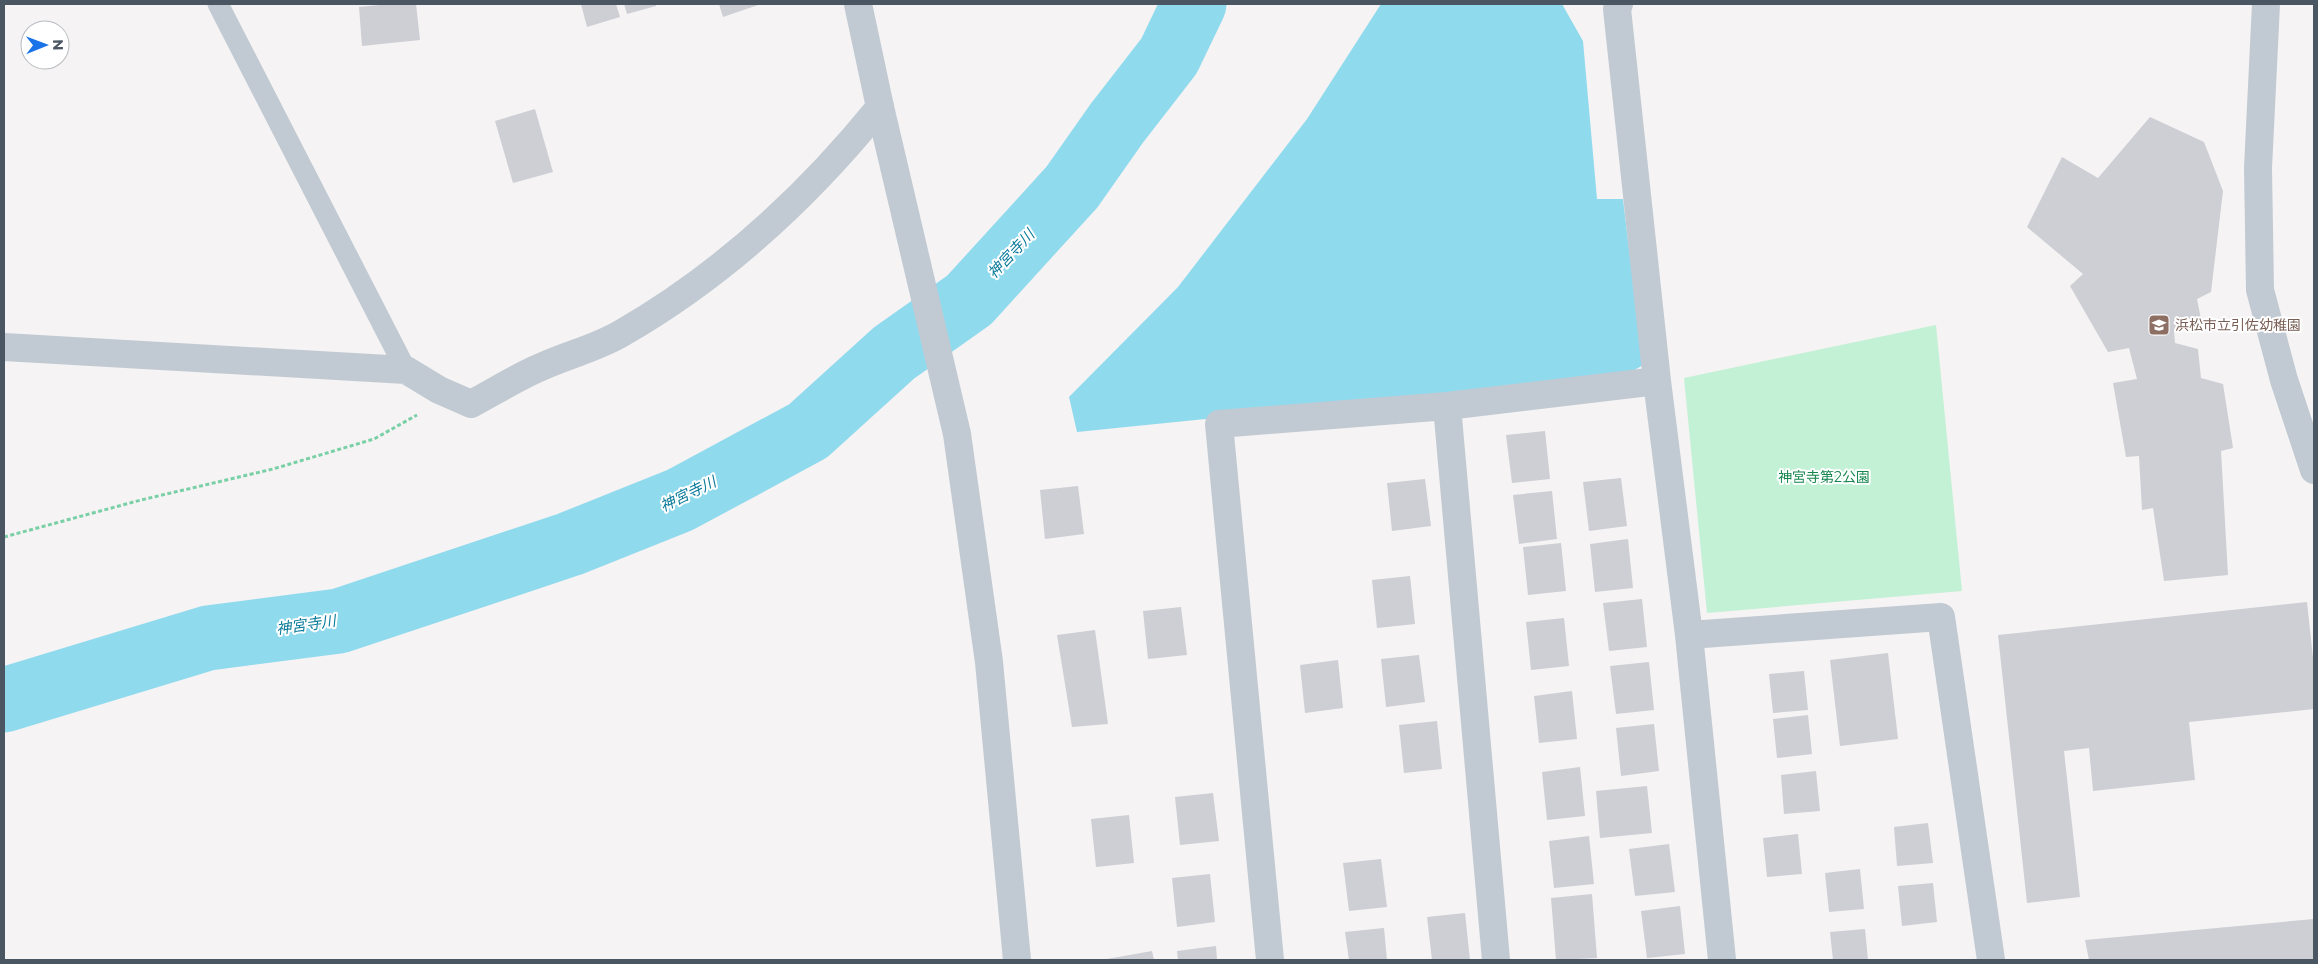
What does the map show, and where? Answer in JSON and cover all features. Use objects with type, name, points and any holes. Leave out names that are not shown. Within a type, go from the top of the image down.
[{"type":"street","points":[[858,4],[880,107],[957,434],[989,662],[1017,960]]},
{"type":"street","points":[[1619,4],[1617,9],[1658,381],[1690,635],[1722,960]]},
{"type":"street","points":[[2266,4],[2258,168],[2260,290],[2284,380],[2314,470]]},
{"type":"street","points":[[4,347],[406,370],[439,390],[471,404],[539,368],[620,335],[709,277],[779,215],[854,139],[880,107]]},
{"type":"street","points":[[1270,960],[1219,424],[1447,406],[1658,381]]},
{"type":"street","points":[[1447,406],[1496,960]]},
{"type":"street","points":[[1690,635],[1941,617],[1991,960]]},
{"type":"lane","points":[[218,4],[406,370]]},
{"type":"path","points":[[4,537],[141,500],[273,469],[374,439],[416,416],[439,390]]},
{"type":"green space","name":"神宮寺第2公園","points":[[1936,325],[1962,591],[1707,613],[1684,378]]},
{"type":"water","points":[[1381,4],[1562,4],[1583,41],[1597,199],[1623,199],[1643,365],[1623,377],[1077,432],[1069,397],[1178,287],[1307,119]]},
{"type":"building","points":[[416,4],[420,40],[362,46],[359,7]]},
{"type":"building","points":[[581,4],[616,4],[620,17],[587,27]]},
{"type":"building","points":[[624,4],[656,4],[656,6],[627,14]]},
{"type":"building","points":[[719,4],[761,4],[723,17]]},
{"type":"building","points":[[535,109],[553,172],[513,183],[495,121]]},
{"type":"building","points":[[2150,117],[2204,142],[2223,191],[2211,292],[2197,299],[2202,324],[2174,331],[2175,343],[2198,349],[2201,378],[2223,384],[2233,448],[2221,451],[2228,575],[2164,581],[2153,508],[2142,510],[2139,456],[2126,457],[2113,383],[2137,379],[2129,348],[2108,352],[2070,286],[2083,274],[2027,227],[2062,157],[2098,178]]},
{"type":"building","points":[[1545,431],[1550,479],[1512,483],[1506,435]]},
{"type":"building","points":[[1621,478],[1627,526],[1589,531],[1583,482]]},
{"type":"building","points":[[1425,479],[1431,526],[1392,531],[1387,483]]},
{"type":"building","points":[[1078,486],[1084,534],[1045,539],[1040,490]]},
{"type":"building","points":[[1552,491],[1557,539],[1519,544],[1513,495]]},
{"type":"building","points":[[1628,539],[1633,588],[1595,592],[1590,544]]},
{"type":"building","points":[[1561,543],[1566,591],[1528,595],[1523,547]]},
{"type":"building","points":[[1410,576],[1415,624],[1377,628],[1372,580]]},
{"type":"building","points":[[1642,599],[1647,647],[1609,651],[1603,603]]},
{"type":"building","points":[[2307,602],[2314,667],[2314,709],[2189,722],[2195,780],[2093,791],[2089,748],[2064,751],[2080,897],[2027,903],[1998,635]]},
{"type":"building","points":[[1181,607],[1187,655],[1148,659],[1143,611]]},
{"type":"building","points":[[1564,618],[1569,666],[1531,670],[1526,622]]},
{"type":"building","points":[[1095,630],[1108,724],[1072,727],[1057,635]]},
{"type":"building","points":[[1888,653],[1898,739],[1840,746],[1830,660]]},
{"type":"building","points":[[1419,655],[1425,702],[1386,707],[1381,659]]},
{"type":"building","points":[[1338,660],[1343,708],[1305,713],[1300,665]]},
{"type":"building","points":[[1649,662],[1654,710],[1616,714],[1610,666]]},
{"type":"building","points":[[1804,671],[1808,710],[1773,713],[1769,674]]},
{"type":"building","points":[[1572,691],[1577,739],[1539,743],[1534,696]]},
{"type":"building","points":[[1808,715],[1812,754],[1777,758],[1773,719]]},
{"type":"building","points":[[1437,721],[1442,769],[1404,773],[1399,725]]},
{"type":"building","points":[[1654,724],[1659,771],[1621,776],[1616,728]]},
{"type":"building","points":[[1580,767],[1585,816],[1547,820],[1542,772]]},
{"type":"building","points":[[1816,771],[1820,811],[1784,814],[1781,775]]},
{"type":"building","points":[[1647,786],[1652,833],[1600,838],[1596,791]]},
{"type":"building","points":[[1213,793],[1219,841],[1180,845],[1175,797]]},
{"type":"building","points":[[1129,815],[1134,863],[1096,867],[1091,819]]},
{"type":"building","points":[[1928,823],[1933,863],[1897,866],[1894,827]]},
{"type":"building","points":[[1798,834],[1802,874],[1767,877],[1763,838]]},
{"type":"building","points":[[1589,836],[1594,884],[1554,888],[1549,841]]},
{"type":"building","points":[[1669,844],[1675,892],[1635,896],[1629,849]]},
{"type":"building","points":[[1381,859],[1387,907],[1349,911],[1343,863]]},
{"type":"building","points":[[1860,869],[1864,909],[1829,912],[1825,873]]},
{"type":"building","points":[[1210,874],[1215,922],[1177,927],[1172,878]]},
{"type":"building","points":[[1933,883],[1937,922],[1902,926],[1898,886]]},
{"type":"building","points":[[1592,894],[1597,958],[1556,960],[1551,898]]},
{"type":"building","points":[[1680,906],[1685,954],[1647,958],[1641,911]]},
{"type":"building","points":[[1465,913],[1470,960],[1432,960],[1427,917]]},
{"type":"building","points":[[2314,919],[2314,960],[2089,960],[2085,940]]},
{"type":"building","points":[[1384,928],[1387,960],[1349,960],[1345,932]]},
{"type":"building","points":[[1865,929],[1868,960],[1833,960],[1830,932]]},
{"type":"building","points":[[1216,946],[1217,960],[1178,960],[1177,951]]},
{"type":"building","points":[[1152,951],[1154,960],[1107,960],[1107,959]]},
{"type":"waterway","name":"神宮寺川","points":[[4,700],[208,638],[339,621],[570,544],[680,500],[808,431],[894,353],[969,300],[1072,187],[1117,123],[1169,56],[1194,4]]},
{"type":"place","name":"浜松市立引佐幼稚園","points":[[2159,325]]}]
